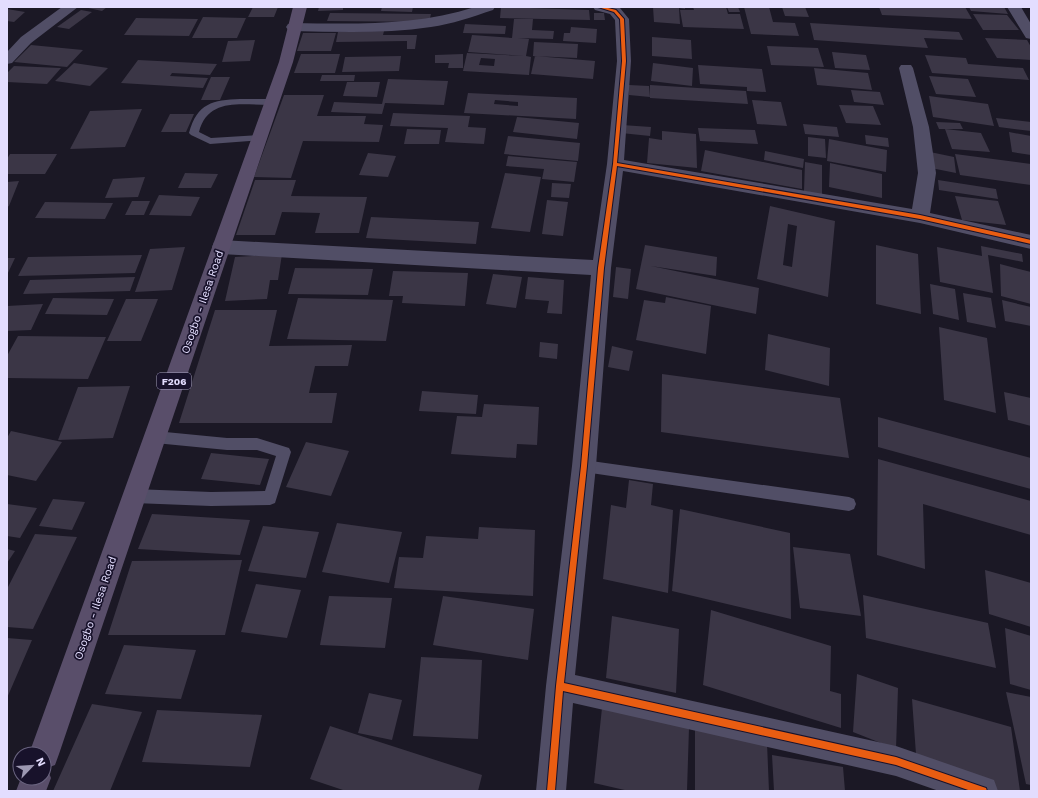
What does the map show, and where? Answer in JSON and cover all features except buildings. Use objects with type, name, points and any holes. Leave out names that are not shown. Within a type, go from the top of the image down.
[{"type":"main road","name":"Osogbo - Ilesa Road","points":[[47,746],[221,248],[270,102],[286,62],[297,17]]},
{"type":"street","points":[[7,60],[26,40],[71,7]]},
{"type":"street","points":[[297,17],[337,28],[423,24],[448,20],[488,7]]},
{"type":"street","points":[[551,791],[560,686],[584,466],[601,268],[615,164],[624,61],[622,19],[615,11],[600,7]]},
{"type":"street","points":[[1014,7],[1031,35]]},
{"type":"street","points":[[7,41],[26,40]]},
{"type":"street","points":[[906,68],[921,127],[927,173],[920,217]]},
{"type":"street","points":[[615,164],[920,217],[1031,242]]},
{"type":"street","points":[[221,248],[601,268]]},
{"type":"street","points":[[560,686],[896,761],[983,791]]},
{"type":"lane","points":[[258,138],[210,141],[194,133],[196,121],[213,105],[239,102],[270,102]]},
{"type":"lane","points":[[134,496],[211,499],[270,498],[284,452],[257,444],[227,444],[155,437]]},
{"type":"lane","points":[[584,466],[849,504]]},
{"type":"cycle path","points":[[551,791],[560,686],[584,466],[601,268],[615,164],[624,61],[622,19],[615,11],[600,7]]},
{"type":"cycle path","points":[[615,164],[920,217],[1031,242]]},
{"type":"cycle path","points":[[560,686],[896,761],[983,791]]}]
